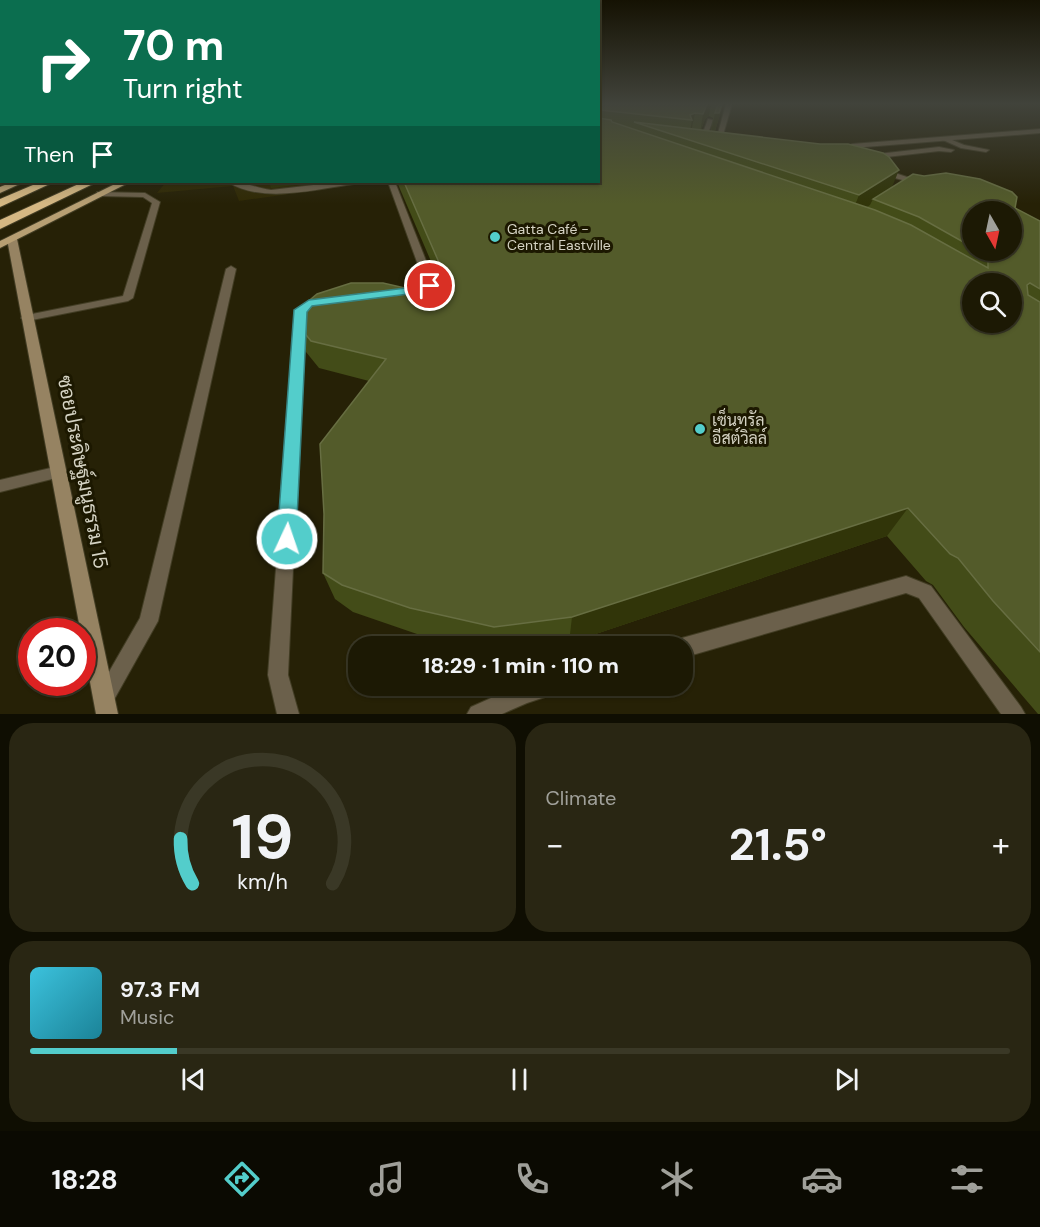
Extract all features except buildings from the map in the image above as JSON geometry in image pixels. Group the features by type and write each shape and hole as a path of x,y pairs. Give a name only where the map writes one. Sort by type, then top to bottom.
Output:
{"highway":[{"path":"0,203 46,183"},
{"path":"0,225 89,183"}],"main road":[{"path":"0,187 15,183"},
{"path":"6,242 122,183"}],"street":[{"path":"842,146 965,137"},
{"path":"945,139 963,147 986,150"},
{"path":"856,159 901,152 951,150"},
{"path":"875,170 929,186"},
{"path":"906,187 915,182"},
{"path":"235,183 259,191 271,192 346,183"},
{"path":"390,293 430,286 392,183"},
{"path":"27,318 128,298 156,202 145,195 100,194"},
{"name":"ซอยประดิษฐ์มนูธรรม 15","path":"6,242 27,318 105,706"},
{"path":"105,706 149,621 231,268"},
{"path":"288,714 278,675 301,310 309,303"},
{"path":"0,486 59,472"},
{"path":"693,645 906,584 925,592 1014,714"},
{"path":"478,714 518,696"}],"shaded area":[{"path":"165,183 367,183 239,201 233,186 157,193"}],"place":[{"name":"Gatta Café - Central Eastville","path":"495,237"},
{"name":"เซ็นทรัล อีสต์วิลล์","path":"700,429"}],"route":[{"path":"287,539 303,306 309,303 425,289 430,286"}]}
